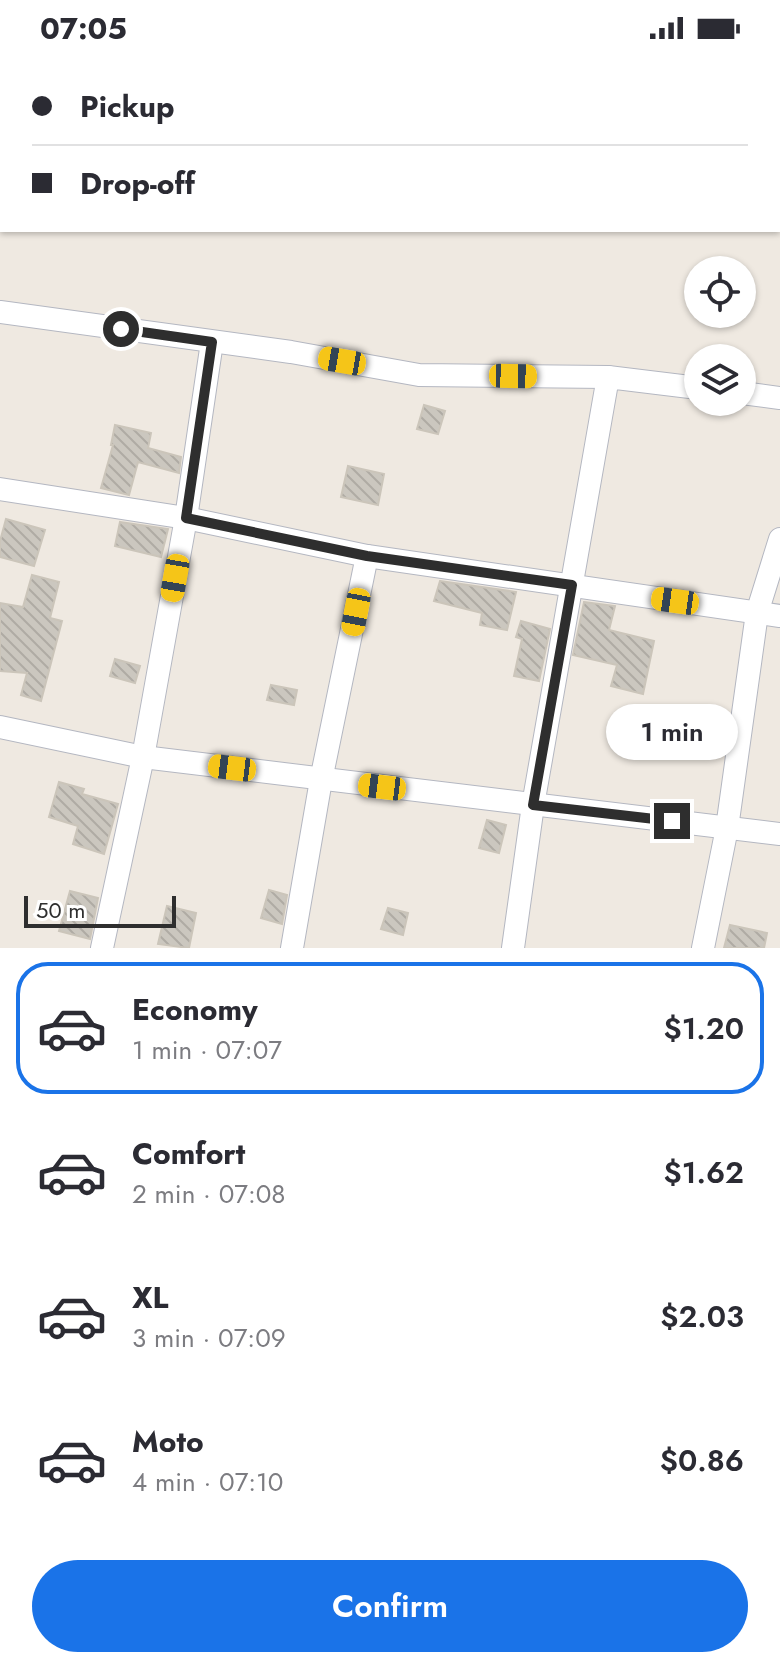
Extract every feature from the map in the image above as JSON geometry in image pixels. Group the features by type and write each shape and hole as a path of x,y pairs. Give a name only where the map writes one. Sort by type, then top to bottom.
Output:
{"street":[{"path":"0,312 291,352 419,375 608,377 684,386"},
{"path":"102,948 143,757 186,518 212,342"},
{"path":"513,948 533,805 608,377"},
{"path":"756,395 780,398"},
{"path":"0,489 186,518 367,556 780,616"},
{"path":"703,948 727,828 757,613 780,539"},
{"path":"292,948 321,780 367,556"},
{"path":"0,727 143,757 780,834"}],"building":[{"path":"424,405 445,411 438,434 417,429"},
{"path":"115,425 151,433 148,448 181,457 179,473 138,462 129,495 101,488"},
{"path":"348,466 384,474 378,505 341,497"},
{"path":"6,519 45,530 34,566 0,557 0,541"},
{"path":"120,522 168,529 161,557 115,546"},
{"path":"32,575 59,582 50,618 62,621 41,701 21,695 27,673 0,671 0,603 23,607"},
{"path":"440,581 516,592 507,630 480,625 482,613 434,601"},
{"path":"584,602 615,606 609,630 654,641 643,694 611,686 617,665 573,655"},
{"path":"521,621 550,629 539,681 514,676 522,639 516,637"},
{"path":"115,659 140,666 135,683 110,676"},
{"path":"271,685 297,690 294,705 267,700"},
{"path":"59,782 84,789 82,794 118,804 104,854 73,844 78,826 49,817"},
{"path":"487,820 506,825 499,853 479,848"},
{"path":"269,890 287,895 282,924 261,918"},
{"path":"70,891 98,898 90,939 59,931"},
{"path":"167,906 196,913 189,948 158,944"},
{"path":"388,908 408,913 403,935 381,929"},
{"path":"730,925 767,933 764,948 724,948"}],"route":[{"path":"121,329 212,342 186,518 367,556 572,585 533,805 672,821"}]}
